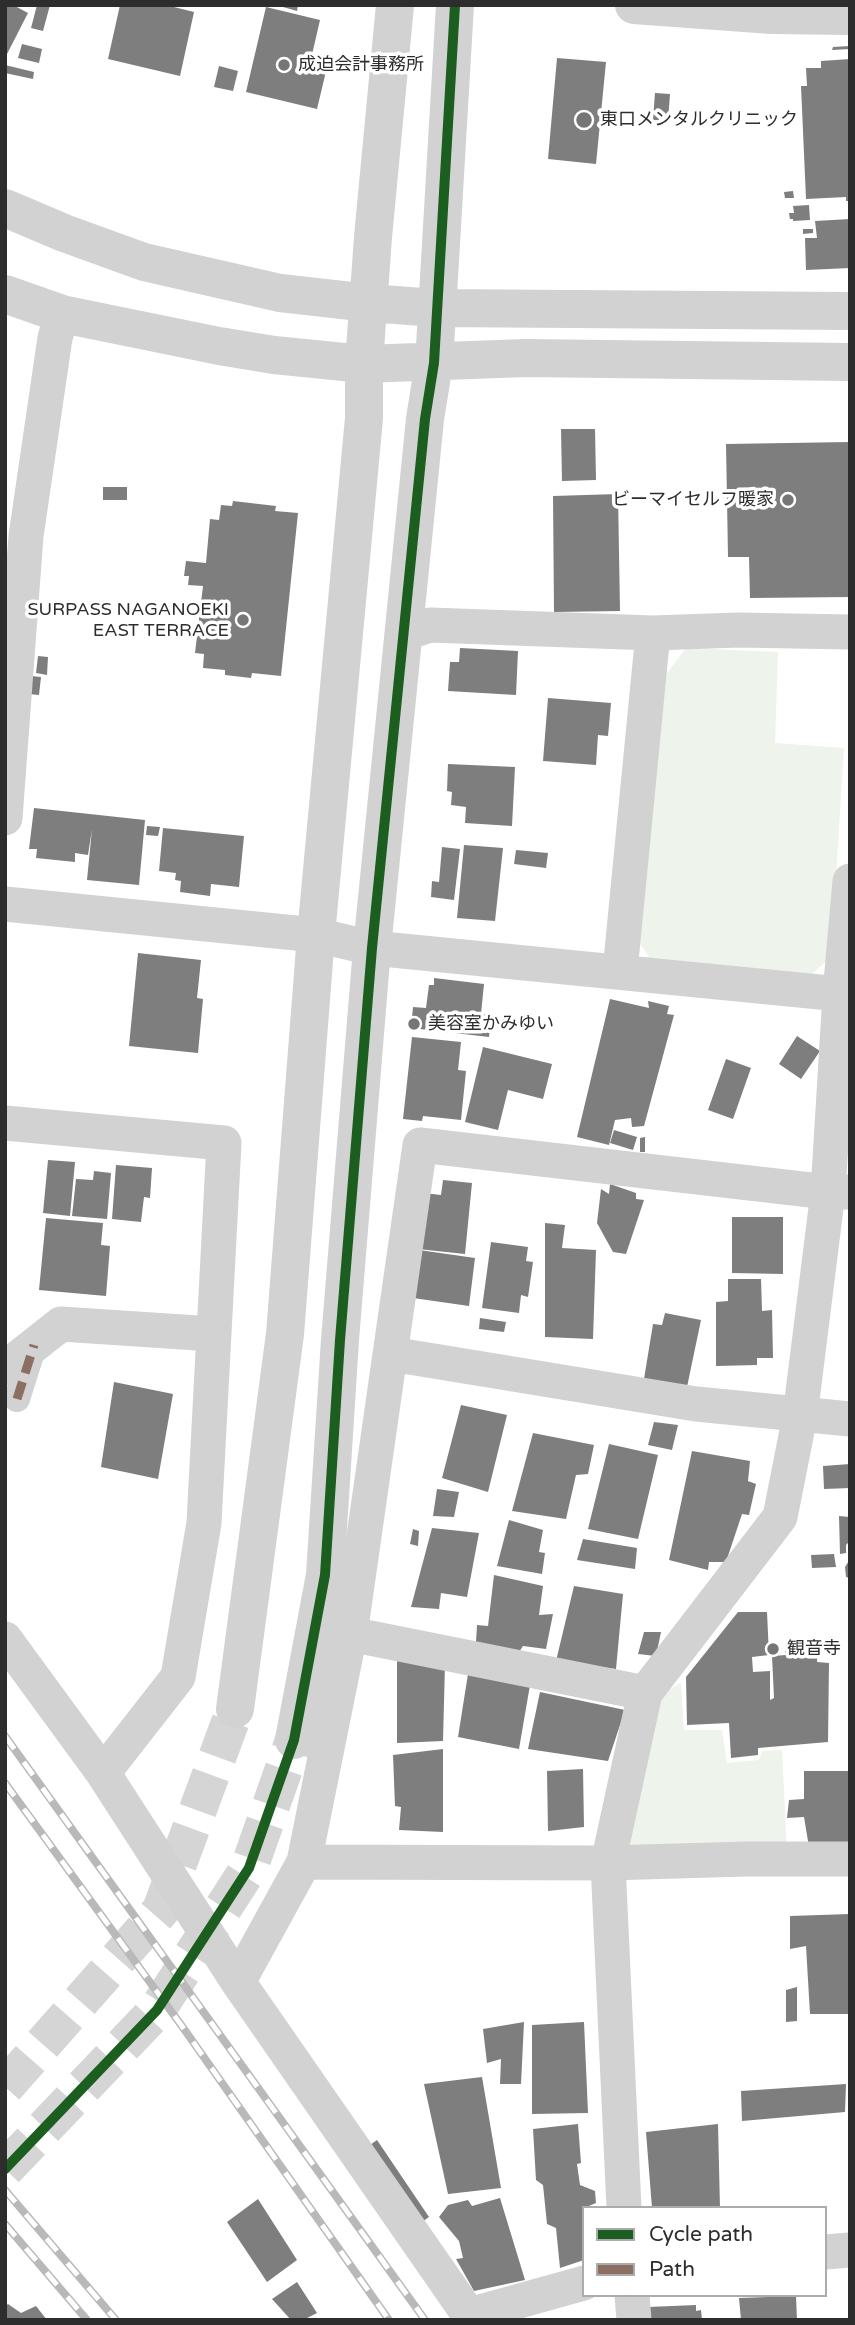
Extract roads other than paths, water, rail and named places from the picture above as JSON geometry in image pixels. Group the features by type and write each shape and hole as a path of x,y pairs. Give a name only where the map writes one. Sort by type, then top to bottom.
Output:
{"street":[{"path":"235,1709 285,1334 316,935 363,431 364,363 395,5"},
{"path":"294,1740 325,1575 340,1340 372,948 425,419 434,363 455,5"},
{"path":"634,5 850,16"},
{"path":"5,208 144,262 280,293 436,308 850,311"},
{"path":"5,294 62,314 219,346 275,355 364,363 434,363 525,358 850,362"},
{"path":"5,818 15,532 62,314"},
{"path":"405,633 430,625 653,633 739,630 850,632"},
{"path":"620,971 653,633"},
{"path":"624,2206 608,1863 645,1693 780,1517 839,1192 840,994 850,881"},
{"path":"5,904 316,935 372,948 840,994"},
{"path":"5,1123 223,1143 204,1523 178,1677 103,1773"},
{"path":"238,1982 304,1862 350,1634 420,1145 839,1192"},
{"path":"11,1383 34,1345 61,1324 213,1334"},
{"path":"391,1354 696,1404 850,1419"},
{"path":"350,1634 645,1693"},
{"path":"5,1639 103,1773 238,1982 468,2315 582,2284"},
{"path":"304,1862 608,1863 746,1858 850,1859"},
{"path":"827,2252 850,2250"},
{"path":"632,2297 634,2320"}],"tunnel":[{"path":"5,2087 161,1910 235,1709"},
{"path":"5,2169 157,2010 249,1868 294,1740"}],"railway":[{"path":"5,1736 425,2320"},
{"path":"5,1783 184,2029 389,2320"},
{"path":"5,2190 116,2320"},
{"path":"5,2224 87,2320"}],"place":[{"name":"成迫会計事務所","path":"284,65"},
{"name":"東口メンタルクリニック","path":"584,120"},
{"name":"ビーマイセルフ暖家","path":"788,500"},
{"name":"SURPASS NAGANOEKI EAST TERRACE","path":"243,620"},
{"name":"美容室かみゆい","path":"414,1024"},
{"name":"観音寺","path":"773,1649"}]}
